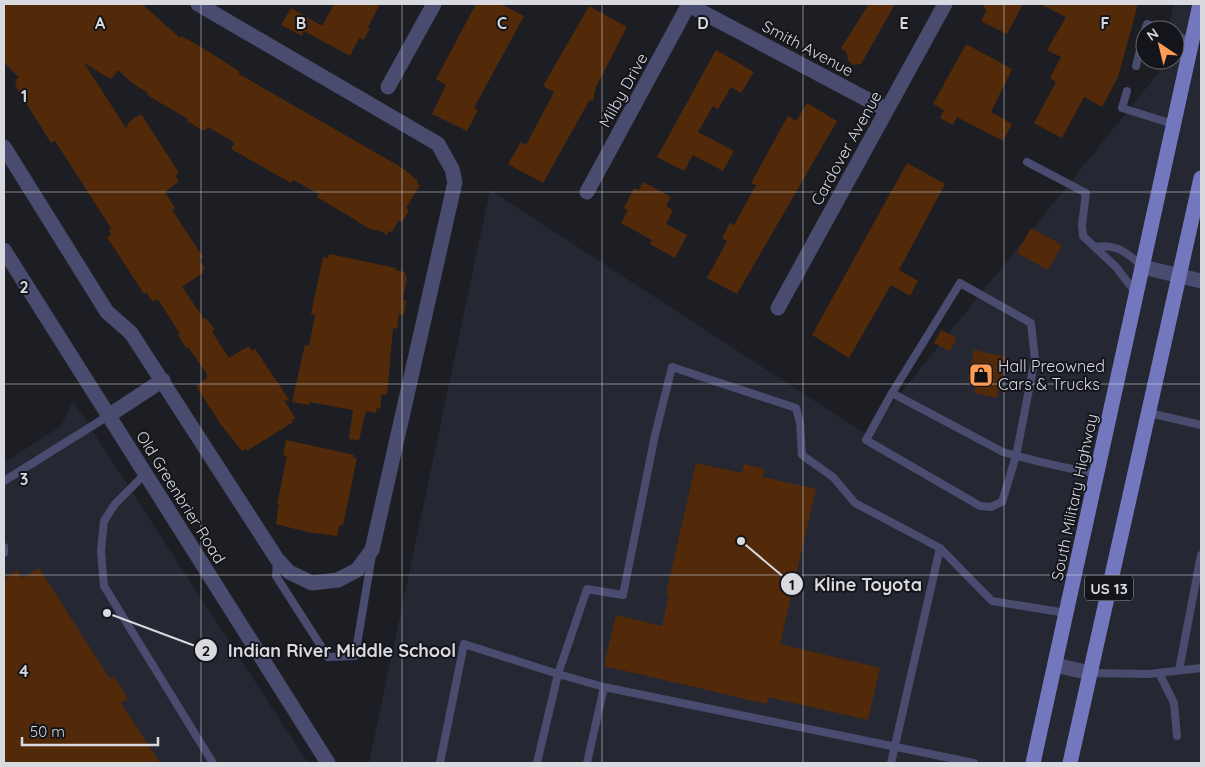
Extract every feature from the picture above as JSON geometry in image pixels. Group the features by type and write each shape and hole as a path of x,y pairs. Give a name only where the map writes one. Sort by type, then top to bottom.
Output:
{"main road":[{"name":"South Military Highway","path":"1033,763 1200,4"},
{"name":"US 13","path":"1070,763 1201,178"}],"street":[{"path":"4,147 107,312 131,333 277,559 289,572 312,583 338,580 357,570 372,550 455,182 452,169 438,144 198,4"},
{"path":"388,87 434,4"},
{"name":"Smith Avenue","path":"688,4 886,110"},
{"name":"Milby Drive","path":"587,192 688,4"},
{"name":"Cardover Avenue","path":"778,308 944,4"},
{"name":"Old Greenbrier Road","path":"4,250 328,763"},
{"path":"1143,266 1201,281"},
{"path":"108,416 163,380"},
{"path":"1055,665 1090,673"}],"lane":[{"path":"1185,39 1191,42"},
{"path":"1127,91 1122,108 1174,124"},
{"path":"1027,162 1086,193 1082,225 1083,236 1116,267 1137,295"},
{"path":"1096,247 1107,245 1120,248 1143,266"},
{"path":"960,283 1031,323 1036,358 1016,456 1002,502 991,507 980,506 866,440 892,392 960,283"},
{"path":"537,763 558,674 587,589 623,595 655,435 672,367 796,408 800,422 802,455 833,477 855,503 940,548 992,601 1066,613"},
{"path":"892,392 1003,452 1097,474"},
{"path":"1149,413 1201,425"},
{"path":"4,482 108,416"},
{"path":"145,474 114,504 104,521 101,551 104,586 213,763"},
{"path":"4,547 4,553"},
{"path":"891,763 940,548"},
{"path":"277,559 276,576 328,657 355,656 372,550"},
{"path":"1179,670 1201,555"},
{"path":"440,763 464,644 604,687 974,763"},
{"path":"1090,673 1159,673 1201,668"},
{"path":"1159,673 1174,703 1177,736"},
{"path":"587,763 604,687"}],"shaded area":[{"path":"1174,4 1201,4 1201,763 369,763 490,190 867,435 1160,70 1185,70 1185,20 1170,20"},
{"path":"73,401 308,763 4,763 4,463 61,426"}],"building":[{"path":"4,4 142,4 180,38 181,36 201,47 239,71 239,74 404,169 418,181 417,184 420,185 406,208 409,210 402,222 399,220 392,232 389,231 387,235 377,229 377,231 370,229 317,197 319,194 293,180 291,183 231,149 234,144 232,141 208,127 204,131 187,121 188,119 147,95 148,93 132,83 118,70 111,79 84,63 126,128 130,121 141,114 179,173 175,176 179,181 165,192 175,208 172,210 203,257 199,260 205,269 202,270 204,272 182,287 204,319 206,318 215,330 212,332 229,358 247,347 252,351 255,349 290,401 284,400 295,418 292,420 293,422 247,451 246,449 242,451 222,426 196,386 207,378 207,374 188,347 186,348 178,335 180,334 159,301 157,299 153,302 147,293 144,294 107,237 111,235 109,231 111,228 55,141 51,143 15,85 17,84 15,80 19,78 4,62"},
{"path":"334,4 380,4 368,27 370,28 364,40 359,38 350,56 304,31 302,36 281,25 291,8 322,26"},
{"path":"476,4 501,4 524,16 474,108 478,110 467,131 432,114 446,85 436,79"},
{"path":"869,4 895,4 861,64 854,65 849,62 846,52 841,48"},
{"path":"983,4 1023,4 1007,34 981,21 986,11"},
{"path":"1040,4 1138,4 1118,77 1102,107 1084,97 1062,138 1034,123 1056,82 1050,78 1061,57 1047,50 1066,17"},
{"path":"589,6 627,27 596,87 593,100 589,101 543,183 508,164 521,142 526,145 554,92 543,86"},
{"path":"966,44 1012,69 991,112 1012,124 1003,141 957,117 953,125 940,118 944,110 933,104"},
{"path":"716,50 754,72 741,93 731,87 718,109 713,106 698,132 734,151 723,171 693,155 684,171 657,157"},
{"path":"807,103 837,121 737,294 707,278 727,241 722,238 730,223 734,225 756,185 751,183 788,116 796,121"},
{"path":"907,163 945,184 899,270 918,281 910,296 891,285 849,358 812,335"},
{"path":"643,182 671,197 666,206 673,210 666,224 687,235 675,258 650,244 652,240 621,223 628,210 624,208 634,188 639,190"},
{"path":"1031,228 1062,245 1048,270 1017,253"},
{"path":"329,254 396,268 395,270 405,272 405,276 407,276 403,300 406,301 404,315 399,314 397,329 393,328 387,395 382,394 380,409 377,408 376,413 366,411 359,440 349,439 353,410 310,402 309,405 292,402 305,345 309,346 315,315 311,314 323,257 328,258"},
{"path":"941,330 957,338 950,351 934,343"},
{"name":"Hall Preowned Cars & Trucks","path":"974,350 1006,357 997,398 974,393 976,383 967,381"},
{"path":"286,440 354,455 353,458 357,458 343,525 339,526 337,536 307,532 276,524 279,504 277,504 287,456 283,455"},
{"path":"696,463 742,473 744,464 764,469 763,477 816,489 780,644 880,668 868,720 768,697 767,704 604,666 616,615 662,626 669,595 666,594"},
{"path":"39,568 110,679 114,676 128,699 121,703 160,763 4,763 4,579 17,570 22,578"}],"place":[{"name":"Hall Preowned Cars & Trucks","path":"981,375"},
{"name":"Kline Toyota","path":"741,541"},
{"name":"Indian River Middle School","path":"107,613"}]}
